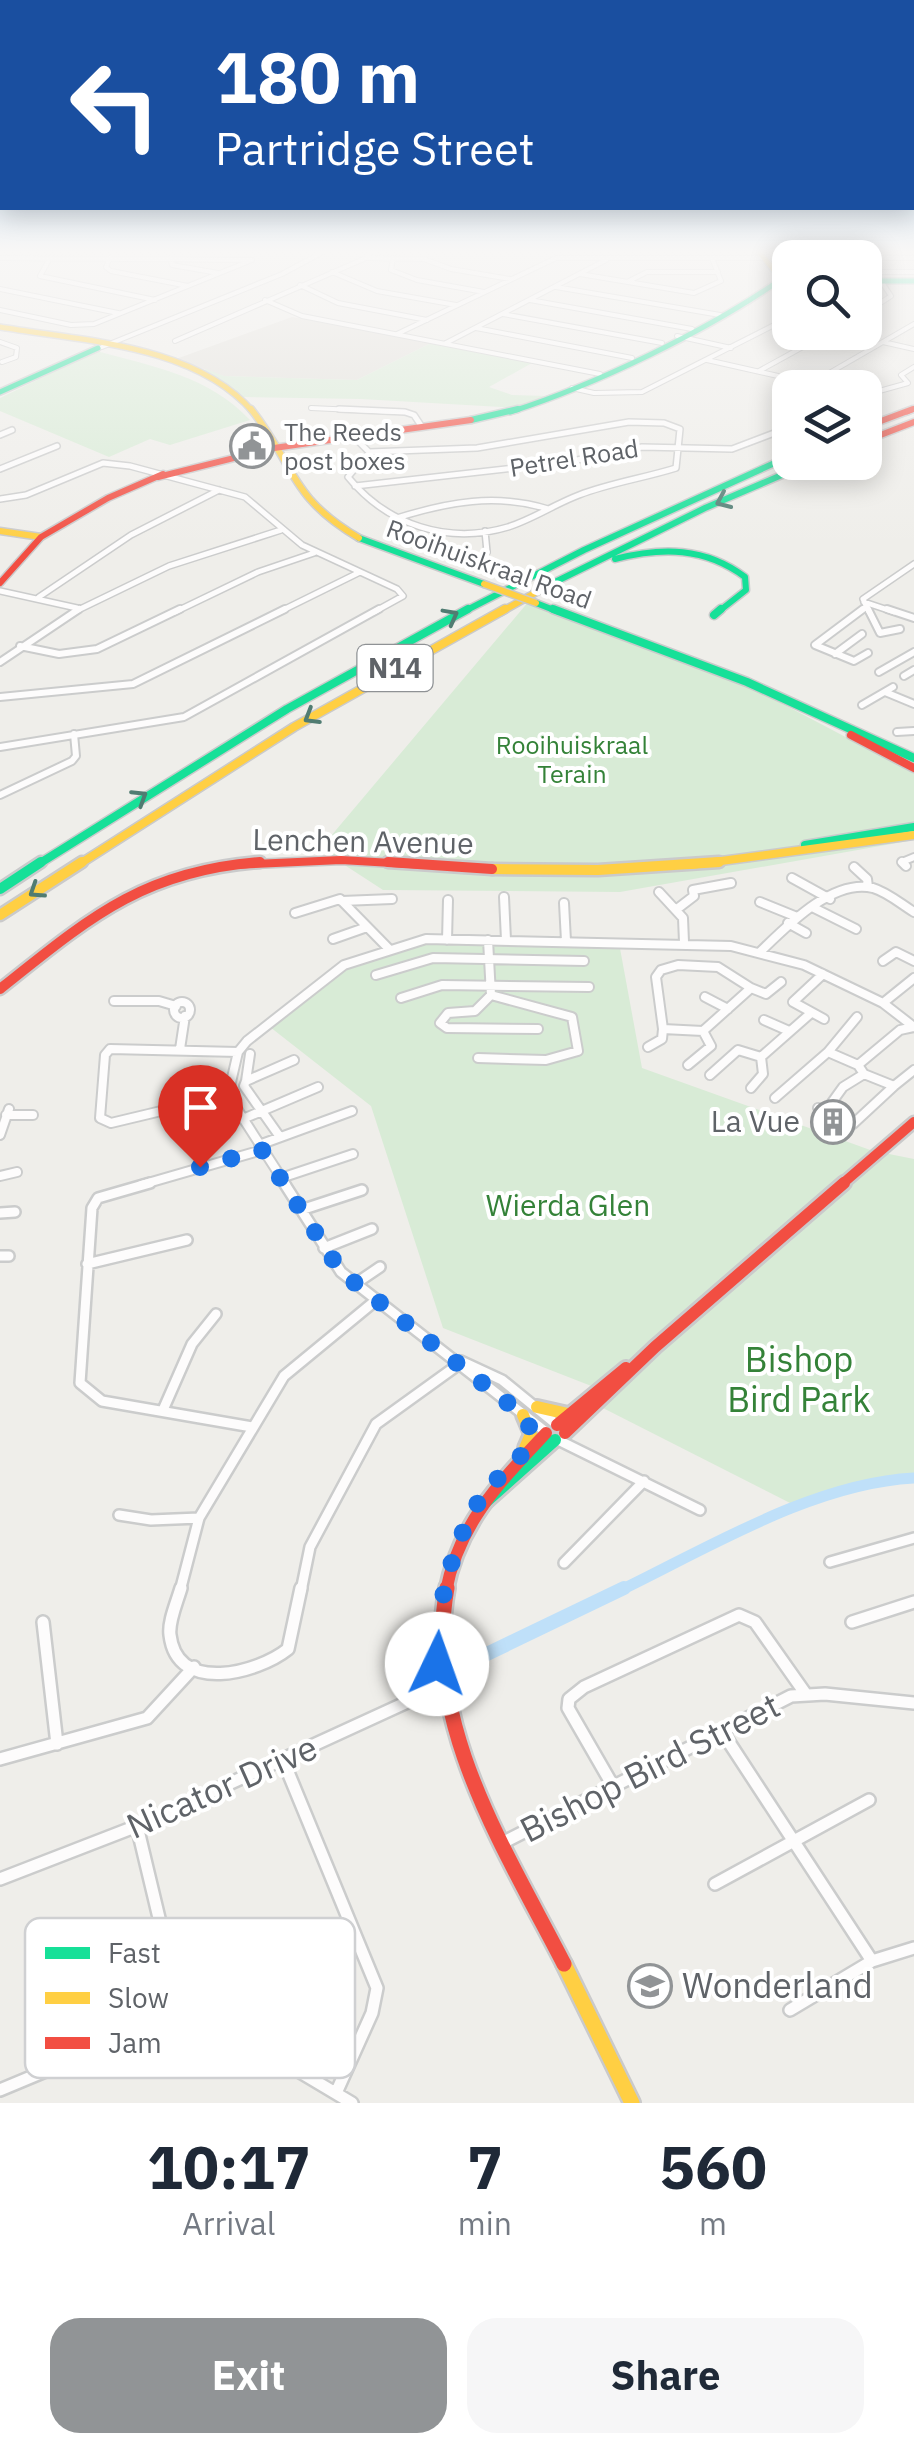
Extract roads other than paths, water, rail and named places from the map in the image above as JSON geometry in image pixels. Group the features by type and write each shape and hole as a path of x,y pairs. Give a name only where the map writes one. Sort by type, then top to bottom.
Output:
{"main road":[{"path":"0,392 95,350"},
{"name":"Rooihuiskraal Road","path":"103,350 178,366 216,382 255,413 298,491 329,520 372,542 785,697 914,758"},
{"path":"0,582 42,536 108,498 196,463 242,454 278,453 307,442 352,435 497,418 555,397 648,350"},
{"path":"882,421 914,409"},
{"path":"882,434 914,422"},
{"name":"N14","path":"0,889 232,740 440,621 632,525 772,464"},
{"name":"N14","path":"0,915 232,764 427,650 624,548 773,480"},
{"path":"0,531 42,536"},
{"path":"427,650 593,568 647,551 702,554 741,572 746,590 714,615"},
{"name":"Rooihuiskraal Road","path":"711,668 914,768"},
{"name":"Lenchen Avenue","path":"760,854 914,827"},
{"name":"Lenchen Avenue","path":"0,989 98,912 159,884 229,866 281,859 579,873 838,848 914,835"},
{"path":"477,1510 556,1433 914,1122"},
{"path":"632,2103 458,1748 440,1686 436,1640 440,1604 454,1559 490,1486 523,1454 556,1433 568,1414 655,1347"},
{"path":"533,1404 568,1414"},
{"path":"520,1413 531,1434 523,1454"}],"street":[{"path":"477,350 600,374"},
{"path":"591,350 632,358"},
{"path":"572,388 640,393 727,350"},
{"path":"759,372 798,350"},
{"path":"835,370 869,350"},
{"path":"706,360 772,375"},
{"path":"882,390 907,383 901,376 914,367"},
{"path":"311,408 404,412 414,415 422,426"},
{"path":"352,435 370,452 422,453 524,442 614,424 678,428 680,448 676,468 592,490 512,526 485,531 438,531 376,508 348,475 370,452"},
{"path":"0,435 12,430"},
{"name":"Petrel Road","path":"355,486 566,462 642,447 731,450 772,434"},
{"path":"0,469 57,446"},
{"path":"0,498 26,495 98,464 113,462 248,498 281,530 315,553 397,589 403,596 184,717 0,747"},
{"path":"39,597 131,535 219,490"},
{"path":"396,518 442,505 506,497 548,509"},
{"path":"0,662 78,608 230,543 281,530"},
{"path":"485,531 487,552"},
{"path":"20,646 59,654 97,649 258,572 315,553"},
{"path":"868,654 854,662 814,645 914,564"},
{"path":"0,697 133,684 358,573"},
{"path":"0,591 78,608"},
{"path":"865,602 914,618"},
{"path":"865,602 881,634 900,629"},
{"path":"835,654 862,634"},
{"path":"880,672 914,652"},
{"path":"904,676 914,670"},
{"path":"862,705 894,687"},
{"path":"885,692 913,703"},
{"path":"897,732 914,731"},
{"path":"0,796 74,759 74,734"},
{"path":"906,866 902,862 914,857"},
{"path":"854,866 867,879 868,887"},
{"path":"792,878 830,899"},
{"path":"677,909 694,896 694,890 731,884"},
{"path":"759,953 798,917 854,887 868,887 914,912"},
{"path":"659,892 683,920 684,942"},
{"path":"504,897 506,940"},
{"path":"295,913 334,899 392,899"},
{"path":"447,940 448,900"},
{"path":"342,901 389,949"},
{"path":"564,903 566,941"},
{"path":"756,914 762,903 798,917"},
{"path":"814,908 856,929"},
{"path":"788,924 806,933"},
{"path":"838,934 846,925"},
{"path":"333,939 367,926"},
{"path":"700,1510 581,1450 520,1413 355,1284 324,1248 228,1095 238,1052 337,969 420,940 684,942 731,946 823,974 884,1003 911,1023 861,1069 825,1112 818,1108"},
{"path":"488,940 491,995"},
{"path":"718,967 731,946"},
{"path":"883,961 896,952 914,961"},
{"path":"376,975 430,959 584,961"},
{"path":"648,1047 662,1039 658,972 678,965 718,967 766,994 781,982"},
{"path":"732,977 742,969"},
{"path":"823,974 794,998 794,1004 824,1019"},
{"path":"884,1003 914,978"},
{"path":"402,998 438,986 589,987"},
{"path":"663,1029 703,1031 751,988"},
{"path":"491,995 475,1011 448,1013 440,1024 447,1028 538,1029"},
{"path":"478,1058 543,1060 578,1051 572,1018 491,995"},
{"path":"705,997 728,1008"},
{"path":"114,1000 159,1001 176,1006 174,1014 185,1016 180,1048"},
{"path":"761,1057 811,1013"},
{"path":"775,1098 828,1052 857,1016"},
{"path":"764,1020 789,1032"},
{"path":"688,1065 711,1045 703,1031"},
{"path":"228,1095 111,1123 102,1121 107,1051 180,1048 238,1052"},
{"path":"710,1075 738,1050 761,1057"},
{"path":"828,1052 894,1086"},
{"path":"250,1054 244,1086 280,1137"},
{"path":"751,1088 763,1074 761,1057"},
{"path":"246,1081 294,1060"},
{"path":"853,1124 914,1070"},
{"path":"243,1119 318,1088"},
{"path":"252,1427 102,1401 78,1384 92,1208 105,1193 261,1147 352,1111"},
{"path":"0,1135 8,1112 33,1115"},
{"path":"281,1178 353,1154"},
{"path":"0,1176 18,1172"},
{"path":"301,1210 362,1190"},
{"path":"0,1212 15,1212"},
{"path":"324,1248 372,1229"},
{"path":"87,1264 187,1240"},
{"path":"355,1284 380,1267"},
{"path":"375,1301 294,1364 199,1518 169,1633 176,1649 194,1667 216,1676 238,1675 280,1657 288,1649 310,1546 369,1436 386,1415 457,1362"},
{"path":"163,1410 192,1344 216,1314"},
{"path":"457,1362 502,1380 533,1404 556,1433"},
{"path":"520,1413 533,1404"},
{"path":"564,1563 644,1481"},
{"path":"120,1515 151,1520 199,1518"},
{"path":"830,1562 914,1538"},
{"path":"852,1622 914,1602"},
{"path":"613,1786 568,1708 569,1699 576,1692 601,1679 739,1615 755,1622 805,1693"},
{"path":"43,1622 58,1744"},
{"path":"0,1759 147,1718 194,1667"},
{"name":"Nicator Drive","path":"0,1879 137,1826 440,1686"},
{"name":"Bishop Bird Street","path":"506,1841 721,1730 805,1693 914,1703"},
{"path":"721,1730 872,1962"},
{"path":"284,1760 348,1918"},
{"path":"715,1884 869,1800"},
{"path":"137,1826 159,1918"},
{"path":"355,1934 377,1988 372,2013 355,2051"},
{"path":"790,2010 872,1962 914,1948"},
{"path":"0,2090 29,2078"},
{"path":"311,2078 352,2103"},
{"path":"336,2093 343,2078"}],"waterway":[{"path":"619,1591 800,1505 838,1492 914,1478"},
{"path":"464,1665 624,1588"}],"place":[{"name":"The Reeds post boxes","path":"252,446"},
{"name":"La Vue","path":"833,1122"},
{"name":"Wonderland","path":"650,1986"}],"park label":[{"name":"Rooihuiskraal Terain","path":"572,760"},
{"name":"Wierda Glen","path":"568,1206"},
{"name":"Bishop Bird Park","path":"799,1380"}]}
